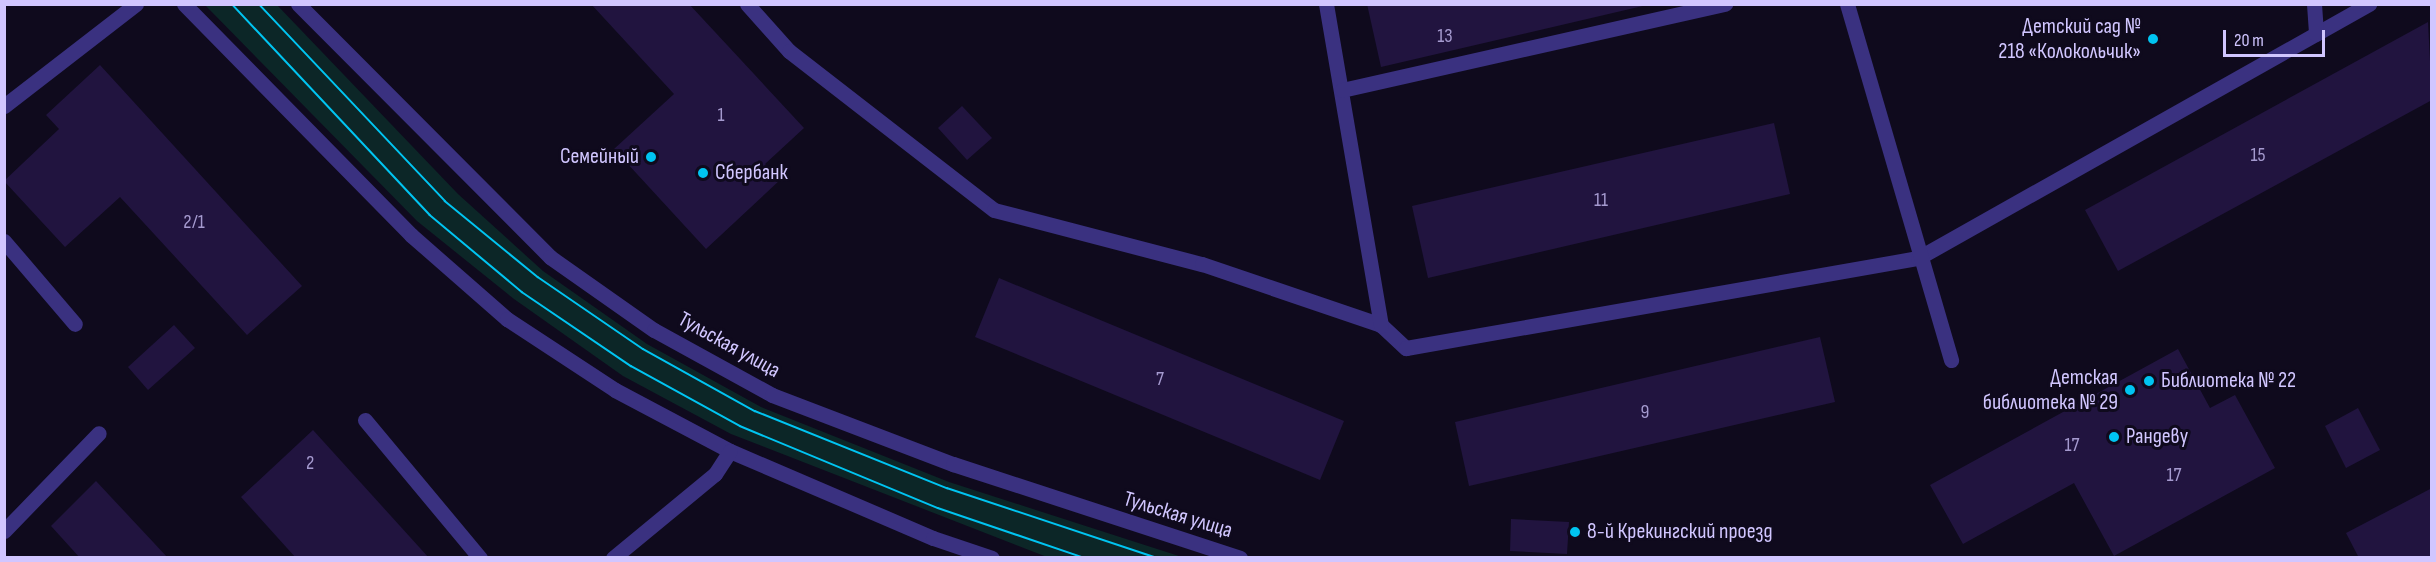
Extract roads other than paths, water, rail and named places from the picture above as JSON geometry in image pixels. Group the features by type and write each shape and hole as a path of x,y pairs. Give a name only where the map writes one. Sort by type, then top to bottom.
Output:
{"street":[{"path":"4,106 136,4"},
{"path":"184,4 411,235 507,319 615,390 730,451 933,538 992,558"},
{"name":"Тульская улица","path":"298,4 550,257 654,330 772,395 953,464 1240,558"},
{"path":"747,4 789,51 994,210 1202,264 1381,325 1406,348 1918,258 2369,4"},
{"path":"1326,4 1381,325"},
{"path":"1342,90 1725,4"},
{"path":"1847,4 1918,258 1951,360"},
{"path":"2314,4 2316,34"},
{"path":"4,241 75,324"},
{"path":"365,420 480,558"},
{"path":"4,531 99,433"},
{"path":"613,558 715,474 730,451"}],"tram line":[{"path":"232,4 430,215 522,292 631,366 740,426 938,508 1085,558"},
{"path":"259,4 445,201 538,277 643,349 755,411 947,488 1158,558"}],"place":[{"name":"Детский сад № 218 «Колокольчик»","path":"2153,39"},
{"name":"Семейный","path":"651,157"},
{"name":"Сбербанк","path":"703,173"},
{"name":"Библиотека № 22","path":"2149,381"},
{"name":"Детская библиотека № 29","path":"2130,390"},
{"name":"Рандеву","path":"2114,437"},
{"name":"8-й Крекингский проезд","path":"1575,532"}]}
